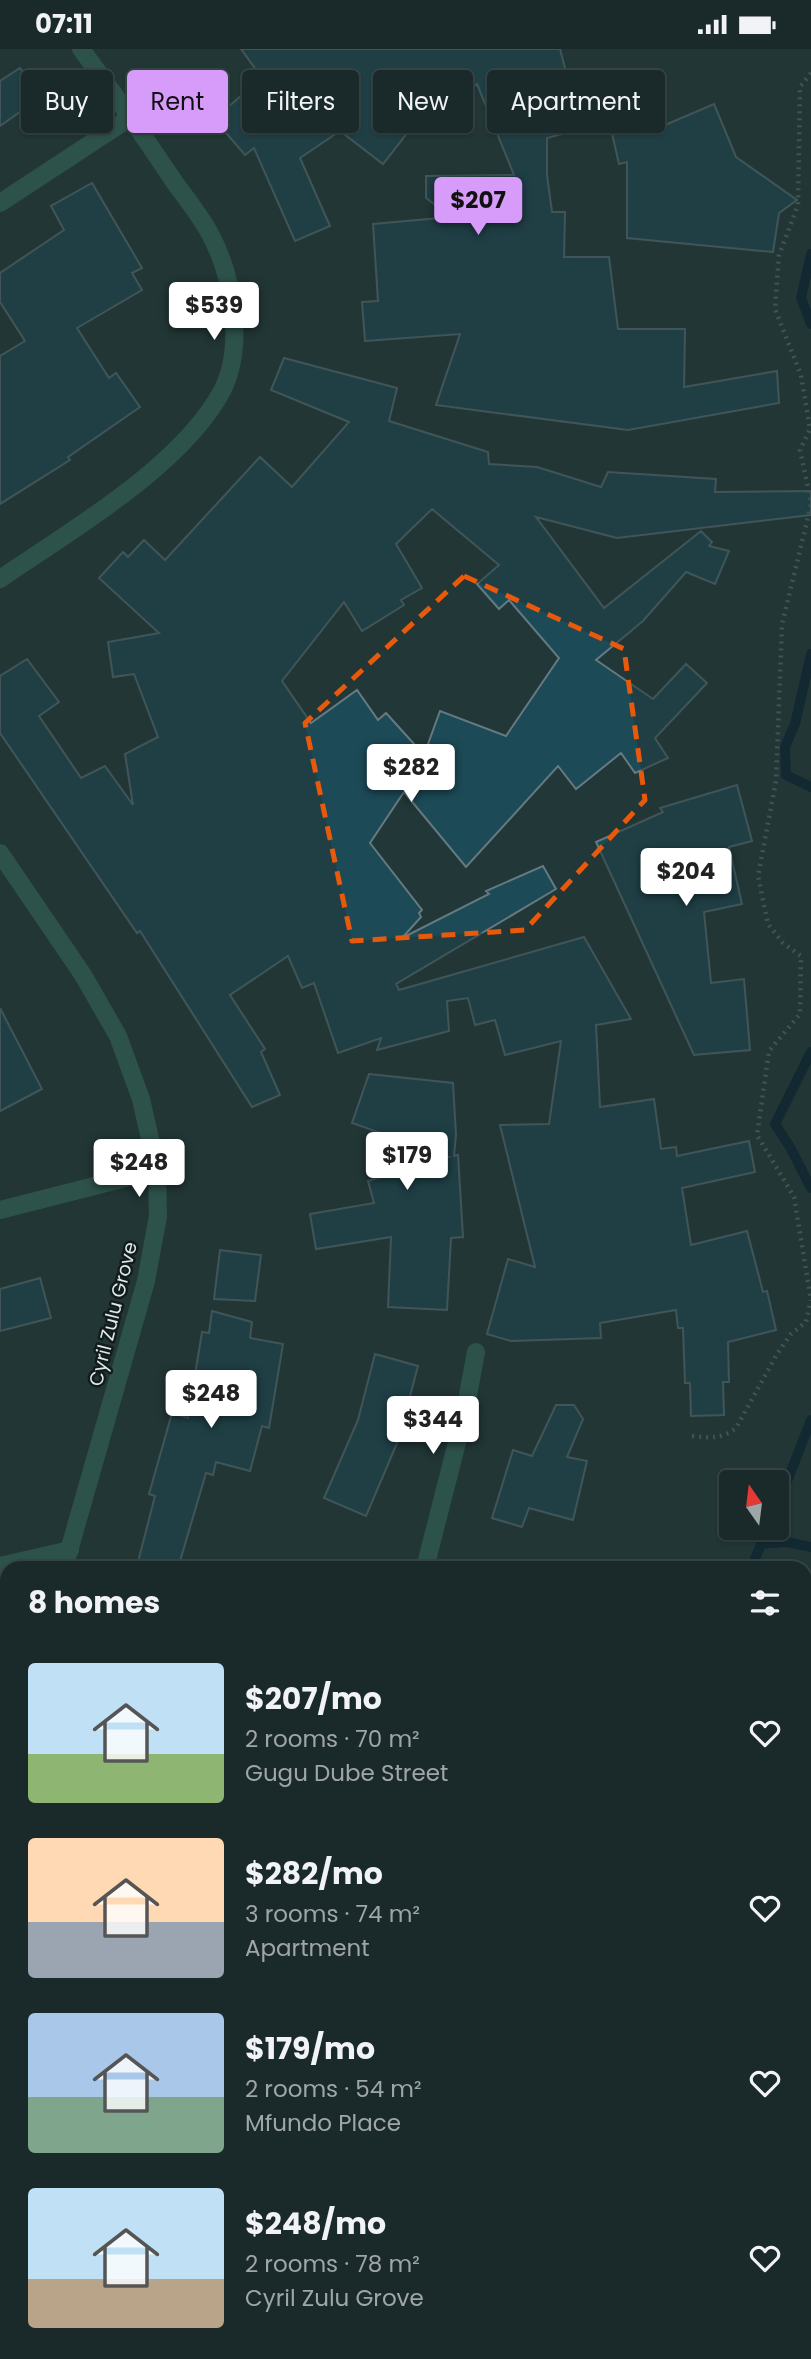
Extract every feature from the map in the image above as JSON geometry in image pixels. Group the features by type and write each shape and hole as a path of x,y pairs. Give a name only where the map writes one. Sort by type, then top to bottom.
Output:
{"street":[{"path":"82,49 127,111"},
{"path":"0,203 127,120"},
{"path":"0,579 124,494 181,445 223,390 233,352 234,313 227,276 210,233 142,133"},
{"name":"Cyril Zulu Grove","path":"0,853 82,975 118,1036 141,1099 157,1170 158,1216 146,1281 66,1561"},
{"path":"0,1210 157,1170"},
{"path":"427,1561 476,1352"},
{"path":"22,1561 70,1550"}],"path":[{"path":"692,1436 712,1438 727,1435 736,1428 777,1354 791,1334 808,1324 811,1300 794,1197 757,1135 769,1051 800,1014 801,956 783,943 768,924 758,876 776,782 782,624 811,503 800,450 810,429 809,409 801,375 775,309 779,255 798,205 800,87 811,73"}],"highlighted area":[{"path":"464,576 624,649 645,800 525,930 352,941 305,723"}],"building":[{"path":"241,49 560,49 566,70 487,70 487,109 477,84 473,87 473,70 373,70 373,133 407,133 383,164 343,133 359,133 359,70 256,70"},
{"path":"20,68 21,70 21,111 0,126 0,81"},
{"path":"242,95 242,133 337,133 300,158 330,226 295,241 254,148 245,155 226,133 228,107"},
{"path":"714,104 736,157 797,200 779,213 773,252 627,238 627,162 619,164 612,133 665,133 665,125"},
{"path":"497,133 566,133 547,138 547,175 552,212 565,212 564,257 609,257 618,329 685,329 684,387 777,371 779,403 628,430 436,405 460,334 365,341 362,302 378,301 373,224 451,217 426,198 426,176 514,175"},
{"path":"92,183 142,268 132,273 142,290 77,328 109,378 116,373 140,407 68,457 70,460 0,504 0,356 25,341 0,302 0,273 64,230 51,206"},
{"path":"284,358 397,388 389,421 488,452 489,464 537,467 601,487 608,472 716,479 715,492 811,491 811,515 617,538 536,517 604,608 701,531 712,542 709,546 729,551 715,584 686,572 643,621 596,660 653,699 686,664 707,683 655,738 668,758 635,773 621,753 576,789 558,766 466,867 404,792 370,843 422,910 419,913 421,917 402,938 489,894 486,891 543,866 556,889 396,984 399,990 584,937 631,1019 596,1025 600,1107 654,1099 661,1149 676,1147 677,1156 749,1141 755,1172 682,1188 691,1245 747,1231 763,1292 767,1291 776,1330 728,1342 729,1382 723,1382 724,1415 691,1416 690,1383 685,1383 683,1328 678,1328 676,1310 600,1323 601,1338 511,1341 487,1334 508,1259 535,1267 500,1125 549,1124 561,1041 505,1055 495,1020 475,1025 468,998 447,1001 449,1031 377,1050 381,1038 338,1053 314,983 302,988 288,956 230,995 265,1049 261,1052 280,1095 252,1107 140,931 137,933 0,733 0,676 27,659 59,702 39,716 81,778 105,766 133,805 125,754 158,737 134,674 113,677 108,642 159,633 99,578 123,552 128,557 144,540 165,560 260,457 292,487 349,422 271,390","holes":["432,509 499,565 477,584 499,609 509,600 559,658 506,736 440,711 424,755 386,713 378,720 357,690 311,723 282,681 344,602 362,631 404,605 401,600 422,588 396,544"]},
{"path":"737,785 752,841 729,847 742,904 704,912 711,983 744,979 750,1050 694,1055 596,842 663,812 660,808"},
{"path":"0,1008 42,1089 0,1111"},
{"path":"369,1074 453,1083 456,1135 454,1156 458,1155 463,1237 451,1238 447,1310 388,1307 391,1237 316,1249 310,1214 374,1203 368,1181 449,1157 352,1123"},
{"path":"220,1250 261,1255 255,1301 214,1299"},
{"path":"40,1278 51,1318 0,1331 0,1289"},
{"path":"212,1311 252,1322 250,1338 283,1344 269,1428 262,1426 250,1471 216,1462 213,1475 206,1473 180,1561 138,1561 155,1496 149,1494 172,1413 188,1418 202,1332 209,1333"},
{"path":"375,1354 418,1366 398,1441 366,1516 324,1498 358,1420"},
{"path":"556,1405 574,1405 583,1419 567,1457 587,1461 573,1520 529,1508 522,1527 492,1518 513,1450 532,1456"}],"waterway":[{"path":"811,254 801,298 811,324"},
{"path":"811,654 795,724 785,747 786,775 811,787"},
{"path":"811,1052 775,1124 811,1188"},
{"path":"789,1476 811,1420"},
{"path":"754,1561 763,1540"},
{"path":"761,1544 787,1542 811,1547"}]}
